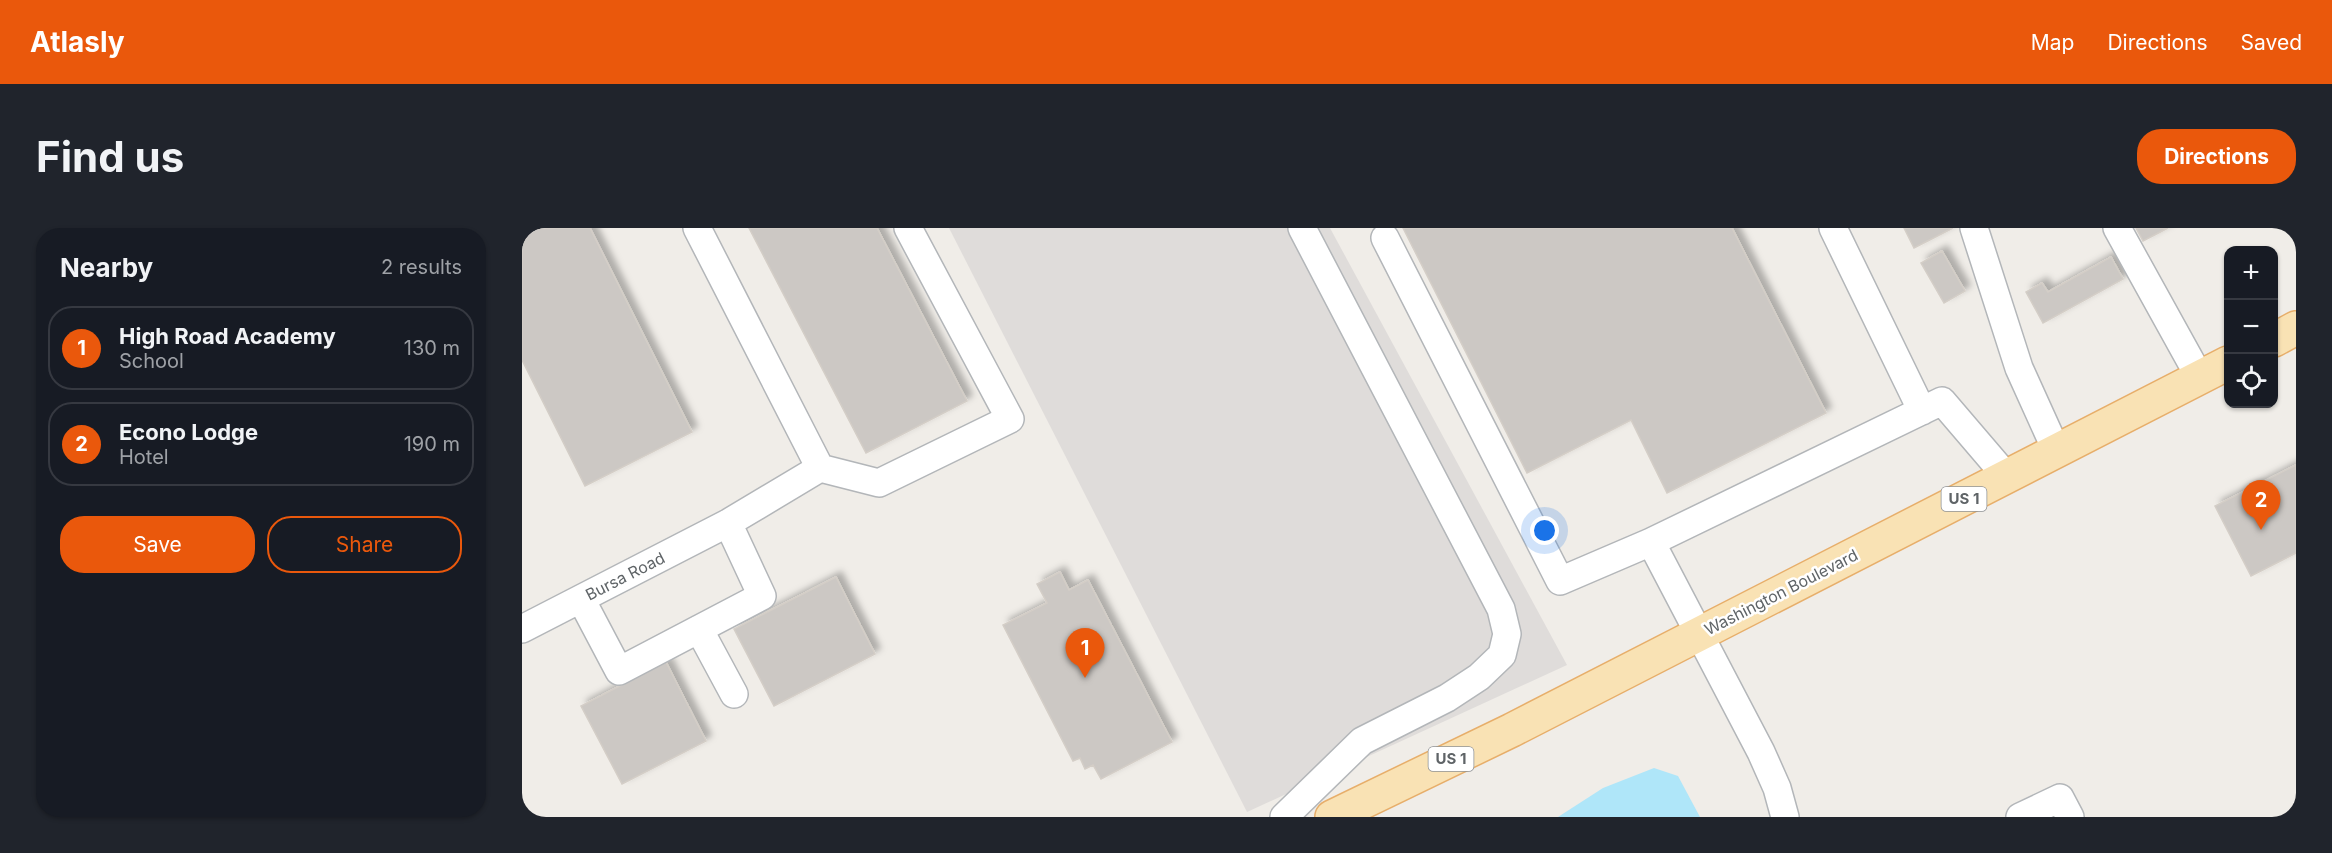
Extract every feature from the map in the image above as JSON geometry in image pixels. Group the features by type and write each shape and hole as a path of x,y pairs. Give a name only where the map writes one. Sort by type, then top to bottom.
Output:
{"main road":[{"path":"2278,338 2296,328"},
{"name":"Washington Boulevard","path":"1332,817 1512,730 2224,366"}],"street":[{"path":"697,228 820,468 879,483 1010,419 908,228"},
{"path":"1284,817 1362,741 1448,698 1479,677 1502,655 1508,634 1501,609 1302,228"},
{"path":"1833,228 1922,411"},
{"path":"1974,228 2019,368 2057,452"},
{"path":"2116,228 2200,378"},
{"path":"1385,238 1560,580 1651,542 1942,401 2007,477"},
{"name":"Bursa Road","path":"522,629 728,523 820,468"},
{"path":"580,599 619,670 699,629 762,596 728,523"},
{"path":"1651,542 1761,752 1778,788 1785,817"},
{"path":"699,629 734,694"},
{"path":"2020,817 2060,798 2070,817"}],"shaded area":[{"path":"949,228 1330,228 1567,665 1247,812"}],"water":[{"path":"1654,768 1678,776 1700,817 1558,817 1603,788"}],"building":[{"path":"522,228 590,228 692,432 585,486 522,360"},
{"path":"749,228 877,228 967,401 866,453"},
{"path":"1403,228 1732,228 1826,413 1667,493 1631,420 1527,473"},
{"path":"1904,228 1953,228 1914,248"},
{"path":"2136,228 2168,228 2143,241"},
{"path":"1942,251 1965,291 1944,303 1921,263"},
{"path":"2111,257 2123,279 2043,323 2026,292 2042,283 2048,292"},
{"path":"2296,465 2296,553 2251,576 2215,506"},
{"path":"1060,572 1069,590 1088,580 1172,742 1101,779 1093,765 1085,769 1080,758 1073,761 1003,625 1047,603 1037,584"},
{"path":"836,577 875,654 774,706 734,629"},
{"path":"666,662 706,741 622,784 581,706"}],"place":[{"name":"Econo Lodge","path":"2261,530"},
{"name":"High Road Academy","path":"1085,678"}]}
